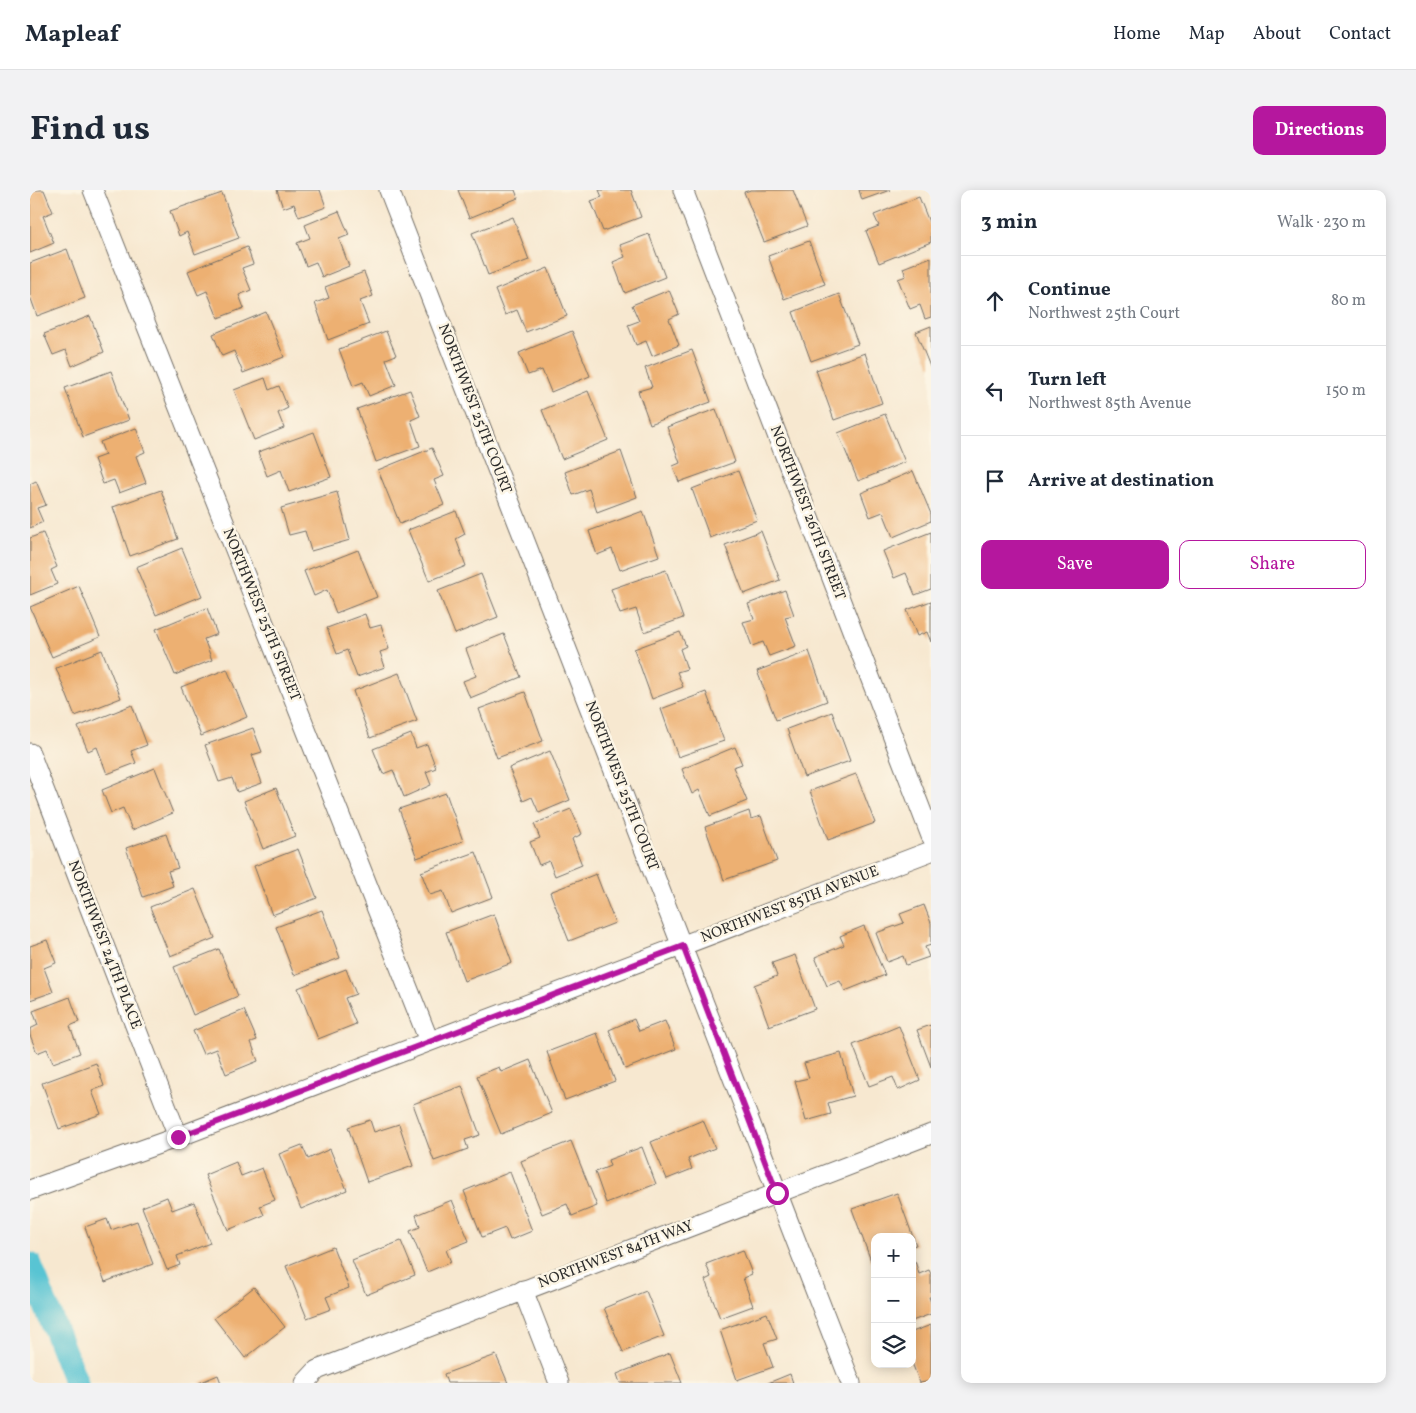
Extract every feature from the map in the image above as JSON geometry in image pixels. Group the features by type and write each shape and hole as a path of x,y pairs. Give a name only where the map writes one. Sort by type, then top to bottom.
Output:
{"street":[{"name":"NORTHWEST 25TH STREET","path":"93,190 429,1041"},
{"name":"NORTHWEST 25TH COURT","path":"389,190 851,1383"},
{"name":"NORTHWEST 26TH STREET","path":"683,190 931,836"},
{"name":"NORTHWEST 24TH PLACE","path":"30,753 178,1137"},
{"name":"NORTHWEST 85TH AVENUE","path":"30,1190 178,1137 931,851"},
{"name":"NORTHWEST 84TH WAY","path":"305,1383 317,1370 931,1134"},
{"path":"523,1290 559,1383"}],"building":[{"path":"44,190 53,212 43,216 54,243 30,253 30,193"},
{"path":"277,190 320,190 326,207 299,217 294,204 283,208"},
{"path":"458,190 515,190 518,198 469,218"},
{"path":"599,190 631,190 641,217 603,231 591,201 602,197"},
{"path":"751,190 793,190 807,226 764,242 744,192"},
{"path":"859,190 890,190 862,200"},
{"path":"222,193 239,238 195,254 187,232 179,236 170,211"},
{"path":"919,197 931,227 931,242 879,263 866,231 879,226 874,215"},
{"path":"339,211 349,235 339,239 349,266 322,277 316,262 306,266 297,243 310,238 305,225"},
{"path":"513,217 529,260 488,275 472,233"},
{"path":"649,234 665,277 625,293 613,262 625,257 620,245"},
{"path":"809,241 825,284 784,299 768,256"},
{"path":"247,247 253,264 242,268 251,290 239,295 244,308 218,318 207,291 198,295 188,271"},
{"path":"67,249 85,298 37,316 30,296 30,263"},
{"path":"931,257 931,317 925,319 920,305 910,309 898,279 906,276 903,268"},
{"path":"548,268 567,316 526,332 517,310 505,315 495,290"},
{"path":"364,272 373,296 360,301 369,324 328,340 315,303 329,298 325,287"},
{"path":"669,290 679,314 669,319 679,345 652,356 646,341 636,345 628,325 639,321 632,305"},
{"path":"839,294 858,344 811,361 793,312"},
{"path":"266,312 284,357 243,373 234,351 222,356 213,334"},
{"path":"90,316 104,352 72,366 66,350 53,355 44,334"},
{"path":"931,326 931,369 916,332"},
{"path":"386,331 396,355 386,359 396,385 369,396 363,382 353,386 339,349"},
{"path":"572,331 590,376 551,392 542,370 528,375 519,353"},
{"path":"692,350 711,402 650,424 638,391 652,387 645,368"},
{"path":"865,353 882,403 834,420 816,370"},
{"path":"111,371 129,420 83,437 65,388"},
{"path":"265,378 269,390 279,386 288,408 278,413 284,428 254,440 234,390"},
{"path":"410,390 420,416 411,420 420,446 376,462 357,409"},
{"path":"588,391 608,440 562,459 542,410"},
{"path":"716,409 735,462 679,482 673,466 680,463 667,427"},
{"path":"885,414 905,462 858,481 838,433"},
{"path":"136,428 145,452 136,456 146,483 119,493 114,480 103,484 94,459 105,455 100,442"},
{"path":"314,432 331,477 289,492 281,470 267,476 258,452"},
{"path":"432,448 444,476 434,480 444,505 400,524 378,470"},
{"path":"621,451 637,497 597,512 589,489 573,495 565,472"},
{"path":"738,471 757,520 710,538 692,489"},
{"path":"913,471 931,514 931,521 893,537 883,512 870,517 861,493"},
{"path":"36,481 46,505 37,508 43,522 30,528 30,484"},
{"path":"161,490 178,539 130,556 113,507"},
{"path":"337,492 350,540 311,551 305,531 289,535 281,508"},
{"path":"456,511 465,534 456,539 466,566 429,581 408,530"},
{"path":"643,511 659,556 620,570 612,549 597,555 589,531"},
{"path":"761,531 780,580 744,594 725,545"},
{"path":"931,532 931,589 915,595 906,573 894,578 883,551"},
{"path":"43,533 57,567 51,570 57,584 30,595 30,538"},
{"path":"182,548 202,596 156,615 136,567"},
{"path":"358,550 377,597 336,613 327,590 314,596 304,571"},
{"path":"666,570 683,618 644,632 636,609 620,614 611,589"},
{"path":"481,574 498,617 455,634 438,591"},
{"path":"79,586 100,637 52,657 30,607"},
{"path":"785,590 794,615 785,617 796,646 769,656 763,642 752,646 743,622 754,619 748,604"},
{"path":"931,601 931,642 927,632 917,636 907,610"},
{"path":"207,608 217,634 204,639 212,660 175,675 156,629"},
{"path":"365,614 370,628 381,625 389,649 380,652 385,667 357,677 347,650 337,654 327,628"},
{"path":"680,632 686,646 680,649 687,669 677,672 683,687 652,699 634,649"},
{"path":"504,634 521,677 470,698 463,681 476,676 466,649"},
{"path":"102,650 121,698 75,716 56,668"},
{"path":"809,651 827,701 776,720 757,671"},
{"path":"227,669 247,717 201,736 181,687"},
{"path":"399,673 417,721 370,738 353,691"},
{"path":"525,692 543,741 497,758 479,709"},
{"path":"706,692 724,741 678,757 661,709"},
{"path":"132,705 147,745 131,751 136,763 107,774 97,747 88,751 78,727"},
{"path":"832,712 850,761 804,777 787,729"},
{"path":"253,728 262,752 252,755 262,783 237,792 232,778 219,782 205,745"},
{"path":"411,734 416,748 427,744 436,768 426,772 431,785 404,797 393,770 383,774 373,749"},
{"path":"735,747 742,764 733,767 747,801 710,816 699,790 692,794 682,769"},
{"path":"550,751 570,800 539,813 532,797 523,801 509,768"},
{"path":"155,768 173,813 132,830 123,808 111,813 102,790"},
{"path":"856,774 875,823 828,840 810,791"},
{"path":"276,788 295,836 263,849 244,801"},
{"path":"446,793 463,841 417,858 399,809"},
{"path":"571,809 582,834 572,839 582,865 555,876 549,861 539,865 530,842 540,838 534,824"},
{"path":"749,811 751,819 761,816 777,861 724,880 705,827"},
{"path":"166,834 178,868 168,871 173,886 143,897 126,848"},
{"path":"298,849 317,898 272,915 254,866"},
{"path":"476,852 493,897 451,913 443,891 430,895 421,872"},
{"path":"596,874 615,923 569,941 550,892"},
{"path":"195,889 215,938 170,956 150,907"},
{"path":"924,905 931,923 931,945 925,947 929,957 906,965 903,956 887,962 876,933 904,923 900,914"},
{"path":"322,910 340,958 294,975 276,927"},
{"path":"494,914 512,963 464,981 446,932"},
{"path":"864,926 885,975 845,991 840,981 827,986 815,957 844,945 840,936"},
{"path":"47,940 56,963 44,968 53,992 30,1000 30,946"},
{"path":"219,949 238,996 193,1015 174,967"},
{"path":"795,955 815,1009 769,1026 754,985 777,976 772,963"},
{"path":"346,969 356,994 345,998 356,1024 318,1039 298,988"},
{"path":"70,997 79,1022 70,1026 80,1053 53,1063 47,1049 37,1053 30,1035 30,1029 38,1025 33,1011"},
{"path":"244,1010 257,1040 251,1042 258,1061 226,1074 216,1049 203,1054 193,1031"},
{"path":"634,1019 639,1031 665,1021 676,1049 625,1069 609,1030"},
{"path":"931,1025 931,1067 917,1030"},
{"path":"899,1026 920,1080 898,1090 893,1077 869,1086 853,1045"},
{"path":"597,1033 615,1081 565,1100 547,1052"},
{"path":"841,1053 853,1096 828,1103 831,1114 806,1121 795,1081 809,1078 804,1063"},
{"path":"530,1060 552,1113 501,1134 477,1076 499,1067 501,1072"},
{"path":"96,1063 104,1086 92,1091 101,1114 59,1129 42,1083"},
{"path":"462,1086 480,1135 465,1140 468,1149 434,1161 413,1104"},
{"path":"370,1120 374,1132 399,1124 413,1166 367,1182 348,1127"},
{"path":"703,1120 715,1148 688,1159 692,1169 667,1179 651,1142"},
{"path":"571,1141 597,1206 572,1216 567,1204 542,1214 521,1161"},
{"path":"302,1145 308,1159 330,1149 347,1190 301,1209 279,1154"},
{"path":"642,1147 656,1184 606,1203 595,1172 610,1166 608,1160"},
{"path":"236,1162 241,1176 262,1168 275,1200 260,1206 264,1215 228,1230 205,1175"},
{"path":"510,1172 532,1231 510,1240 505,1228 482,1237 464,1191"},
{"path":"897,1193 912,1233 871,1233 871,1261 852,1209"},
{"path":"167,1197 172,1210 194,1202 210,1243 177,1256 180,1265 167,1270 142,1207"},
{"path":"452,1200 469,1241 446,1250 451,1262 427,1272 410,1231 420,1227 416,1215"},
{"path":"107,1219 111,1230 137,1221 153,1264 105,1282 85,1227"},
{"path":"401,1241 415,1275 366,1295 352,1260"},
{"path":"333,1247 349,1288 326,1297 331,1309 307,1318 286,1266"},
{"path":"743,1250 752,1274 743,1278 753,1306 720,1318 705,1280 711,1277 706,1264"},
{"path":"916,1264 919,1274 929,1270 931,1274 931,1297 929,1297 931,1314 916,1320"},
{"path":"254,1287 285,1327 245,1358 214,1318"},
{"path":"646,1291 664,1336 623,1352 604,1308"},
{"path":"767,1313 777,1339 764,1343 773,1367 737,1380 720,1330"},
{"path":"931,1325 931,1381 920,1383 914,1368 916,1368 916,1331"},
{"path":"670,1353 682,1383 620,1383 617,1374"},
{"path":"496,1355 508,1383 447,1383 444,1374"},
{"path":"790,1374 793,1383 768,1383"},
{"path":"218,1375 221,1383 199,1383"}],"waterway":[{"path":"30,1265 76,1383"}],"route":[{"path":"178,1137 683,946 777,1193"}]}
